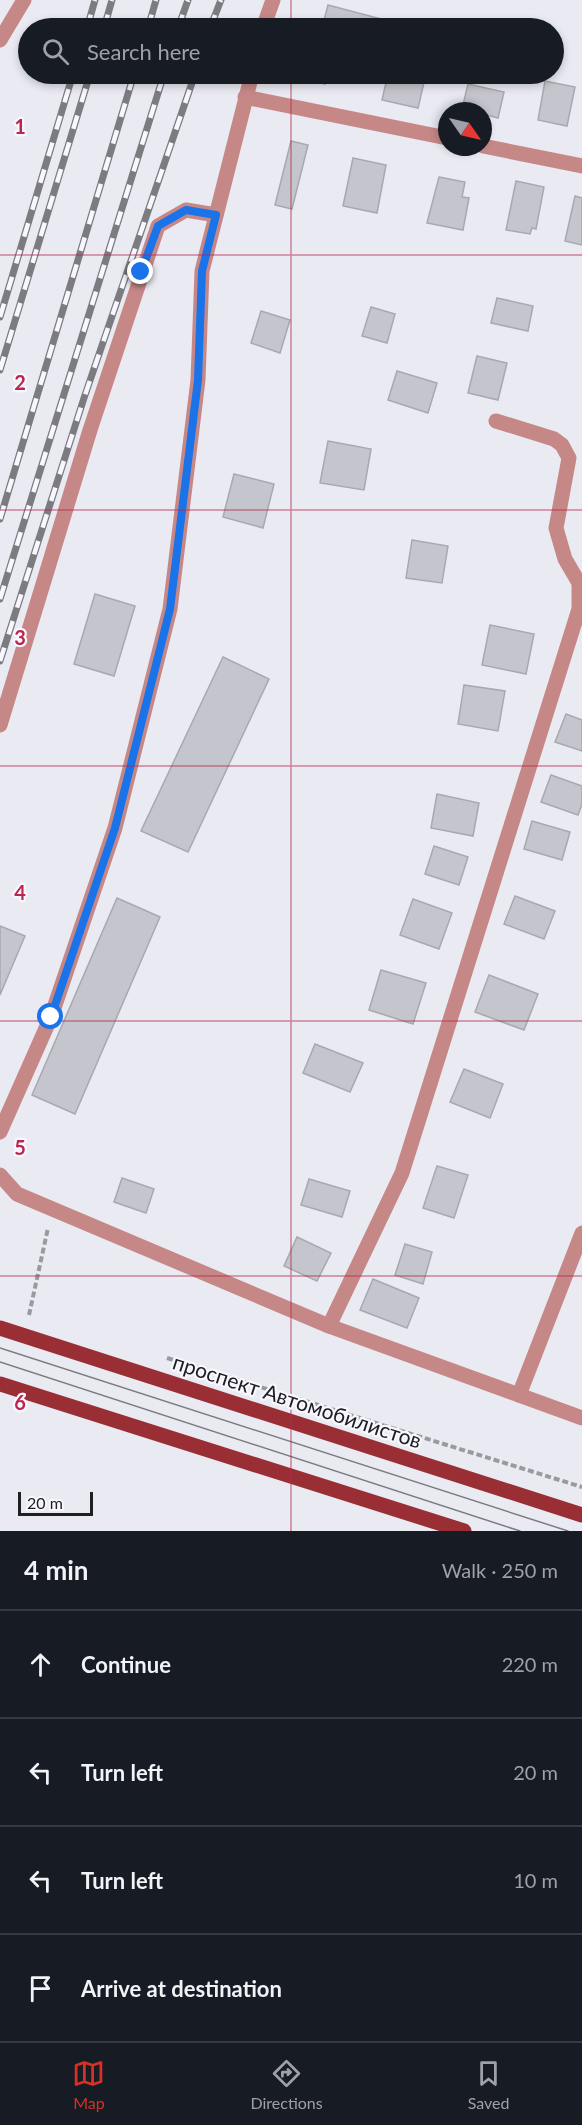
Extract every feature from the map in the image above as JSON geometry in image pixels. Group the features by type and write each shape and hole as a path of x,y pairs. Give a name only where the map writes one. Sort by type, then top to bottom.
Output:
{"main road":[{"name":"проспект Автомобилистов","path":"0,1328 582,1515"},
{"path":"0,1384 464,1531"}],"street":[{"path":"0,40 24,0"},
{"path":"267,18 273,0"},
{"path":"0,1132 51,1017 115,828 170,609 198,380 202,271 249,84"},
{"path":"245,97 438,136"},
{"path":"492,148 582,166"},
{"path":"0,725 90,430 158,226 186,210 216,215"},
{"path":"329,1326 402,1173 579,609 579,583 565,559 556,528 569,458 562,445 554,439 496,421"},
{"path":"0,1175 17,1194 329,1326 582,1418"},
{"path":"519,1395 582,1233"}],"path":[{"path":"40,1318 28,1315 52,1209"},
{"path":"164,1357 582,1487"}],"building":[{"path":"328,5 377,18 325,18"},
{"path":"386,84 424,84 418,108 382,100"},
{"path":"468,84 504,92 498,118 492,116 492,102 464,102"},
{"path":"544,84 575,87 567,126 538,120"},
{"path":"291,141 308,145 292,209 275,205"},
{"path":"353,158 386,165 377,213 343,206"},
{"path":"439,177 465,182 462,197 469,198 463,230 427,223"},
{"path":"516,181 544,187 536,229 532,228 530,234 506,230"},
{"path":"575,196 582,198 582,245 565,241"},
{"path":"497,298 533,306 528,331 491,323"},
{"path":"371,307 395,314 387,343 362,336"},
{"path":"261,311 290,320 280,353 251,343"},
{"path":"477,356 507,363 498,400 468,393"},
{"path":"397,371 437,383 428,413 388,400"},
{"path":"328,441 371,449 364,490 320,483"},
{"path":"234,474 274,484 263,528 223,517"},
{"path":"412,540 448,546 442,583 406,578"},
{"path":"95,594 135,606 114,676 74,664"},
{"path":"490,625 534,634 526,674 482,665"},
{"path":"223,657 269,679 188,852 141,831"},
{"path":"464,685 505,691 498,731 458,724"},
{"path":"566,714 582,720 582,751 555,742"},
{"path":"551,775 582,786 582,804 578,815 541,802"},
{"path":"437,794 479,803 473,836 431,828"},
{"path":"532,821 570,832 562,860 524,849"},
{"path":"434,846 468,857 459,885 425,874"},
{"path":"515,896 555,911 544,939 504,924"},
{"path":"117,898 160,917 75,1114 32,1095"},
{"path":"413,899 452,913 439,949 400,935"},
{"path":"0,926 25,936 0,995"},
{"path":"381,970 426,983 413,1024 369,1010"},
{"path":"489,975 538,994 524,1030 475,1012"},
{"path":"315,1044 363,1063 350,1092 303,1073"},
{"path":"464,1069 503,1084 490,1118 450,1102"},
{"path":"437,1166 468,1175 454,1218 423,1208"},
{"path":"122,1178 154,1189 146,1213 114,1202"},
{"path":"309,1179 350,1191 342,1217 301,1205"},
{"path":"297,1237 331,1253 317,1281 284,1266"},
{"path":"405,1244 432,1252 423,1284 395,1275"},
{"path":"373,1279 419,1298 407,1328 360,1310"}],"tram line":[{"path":"0,1348 568,1531"},
{"path":"0,1362 520,1531"}],"railway":[{"path":"90,18 95,0"},
{"path":"107,18 112,0"},
{"path":"151,18 156,0"},
{"path":"182,18 188,0"},
{"path":"214,18 221,0"},
{"path":"0,317 70,84"},
{"path":"0,370 87,84"},
{"path":"0,519 131,84"},
{"path":"0,599 161,84"},
{"path":"0,661 84,398 192,84"}],"route":[{"path":"51,1017 115,828 170,609 198,380 202,271 216,215 186,210 158,226 141,272"}]}
